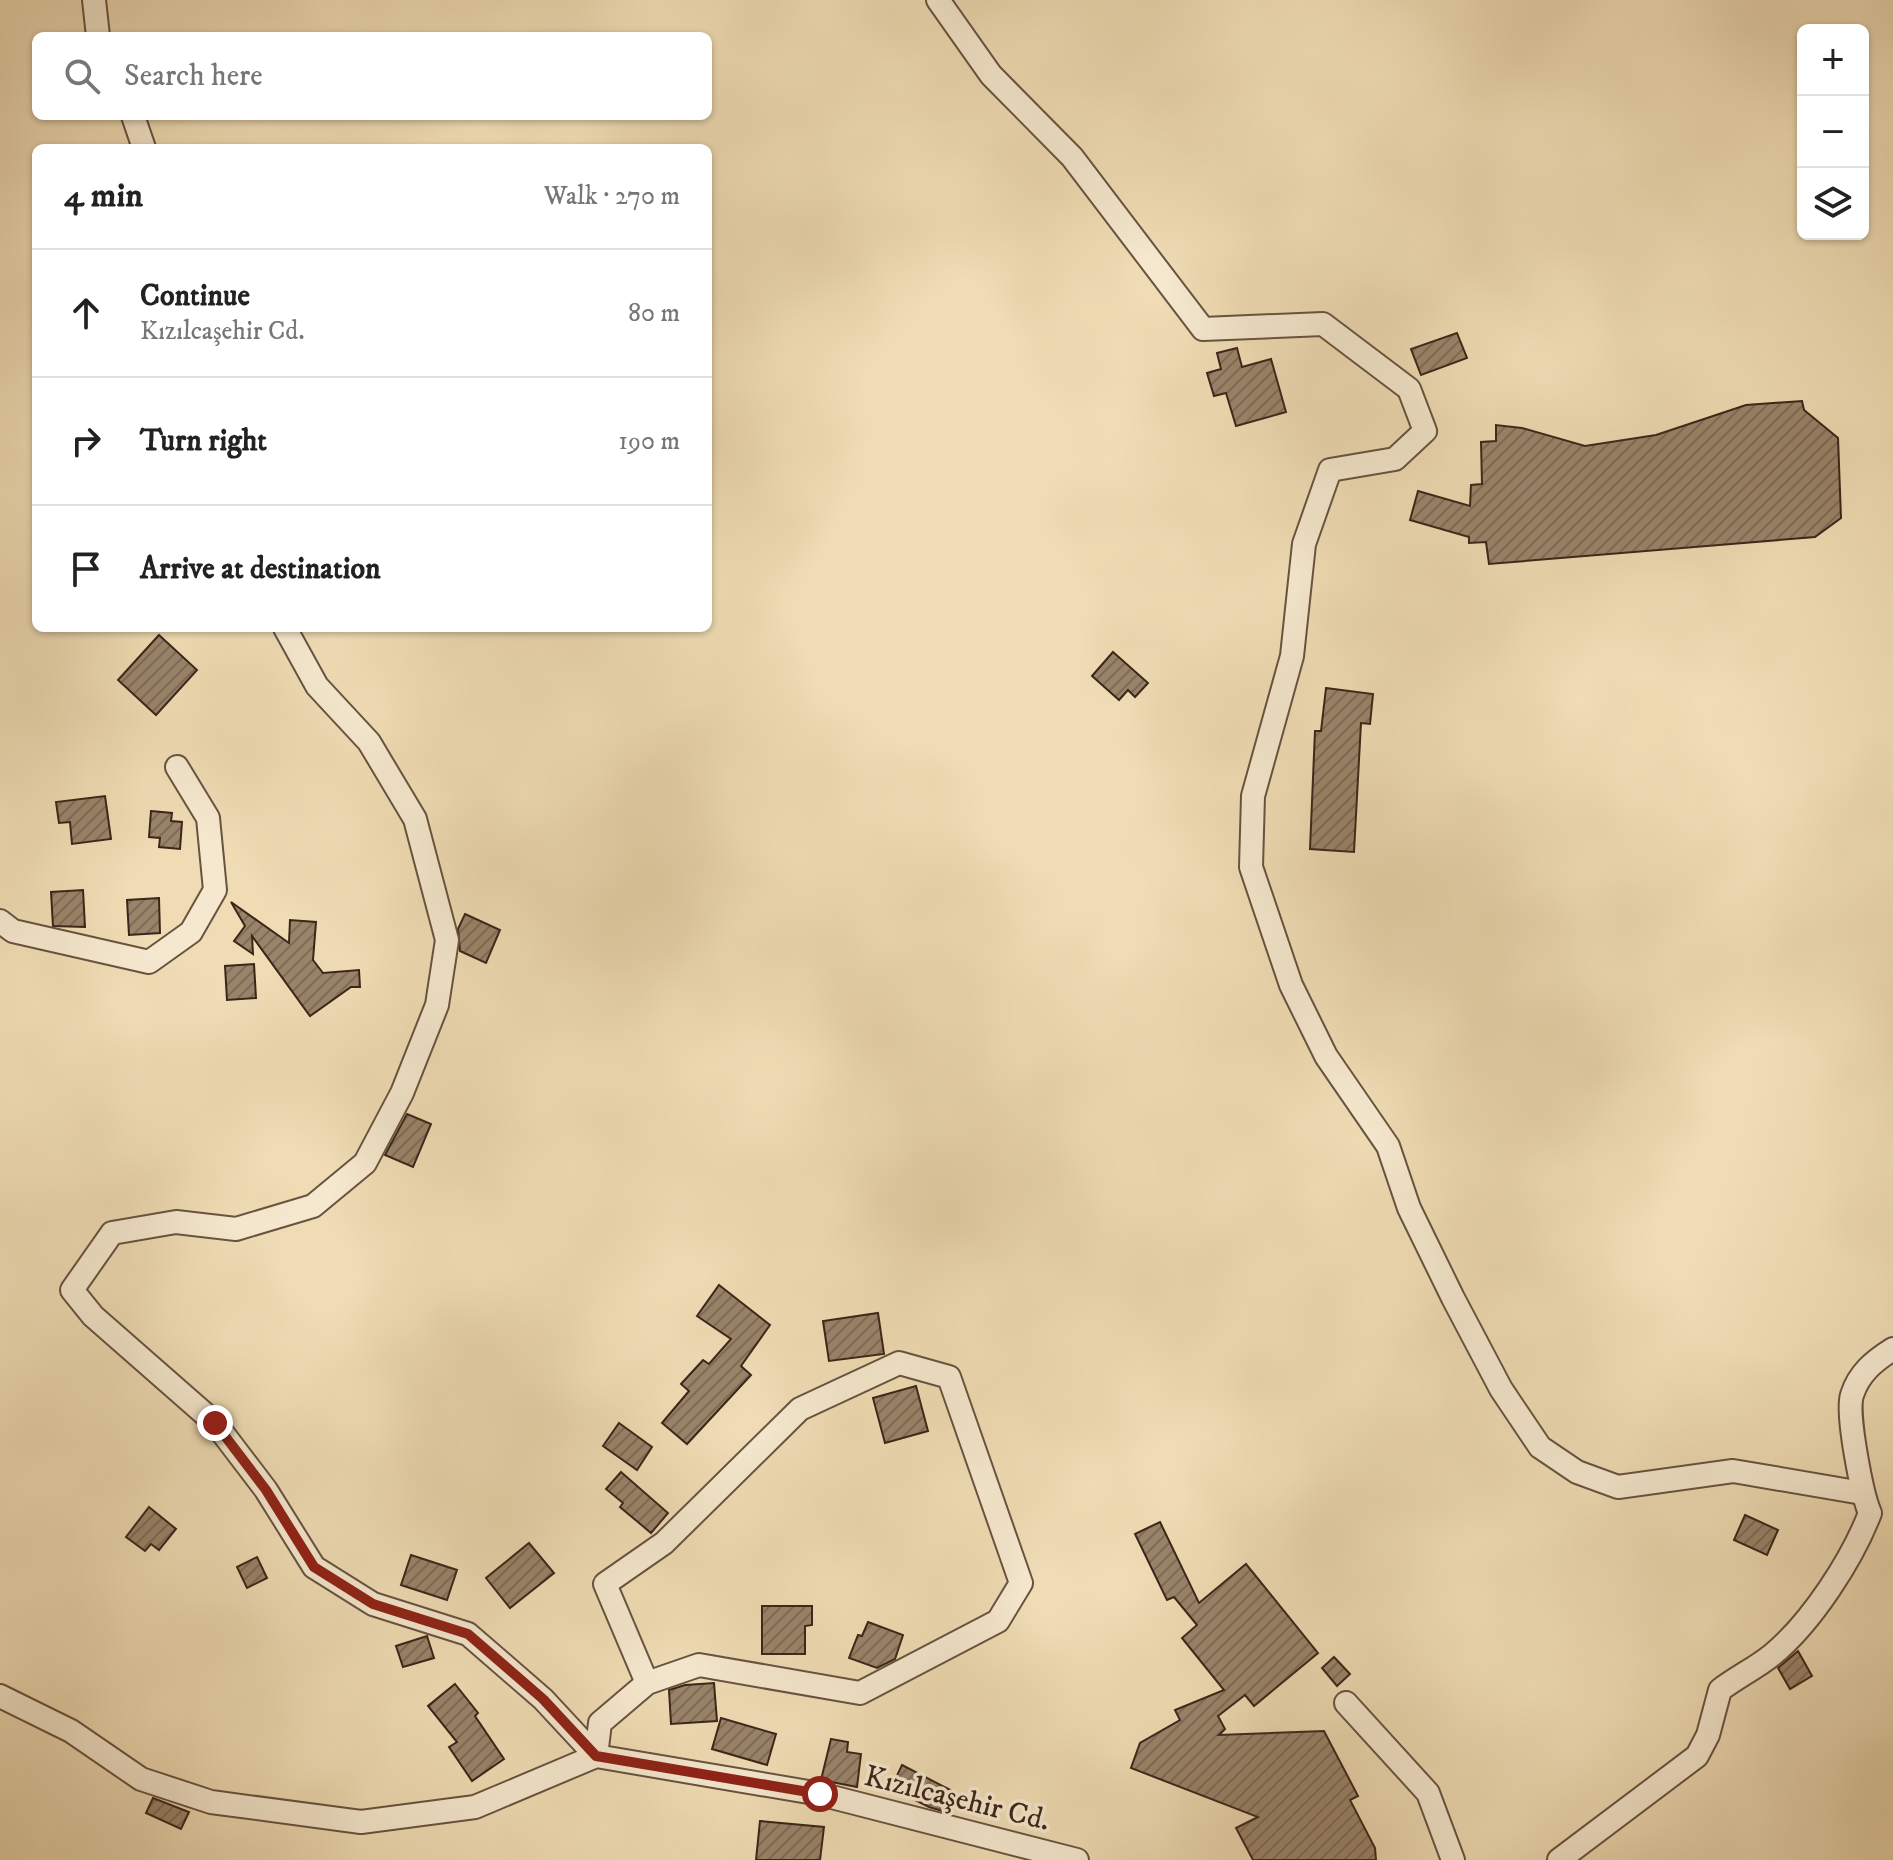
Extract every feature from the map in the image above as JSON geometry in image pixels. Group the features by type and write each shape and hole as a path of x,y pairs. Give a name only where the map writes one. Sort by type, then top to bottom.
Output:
{"street":[{"path":"94,0 98,32"},
{"path":"938,0 991,75 1072,157 1203,329 1323,324 1409,389 1425,431 1395,459 1330,470 1304,544 1292,656 1253,796 1251,867 1291,985 1326,1056 1388,1146 1409,1208 1501,1389 1540,1447 1577,1472 1618,1487 1733,1471 1862,1493"},
{"path":"134,120 143,144"},
{"path":"287,632 317,686 369,742 415,819 447,940 437,1005 402,1093 365,1163 313,1206 236,1229 176,1222 112,1233 72,1290 93,1316 215,1423 266,1490 314,1567 373,1604 468,1634 543,1699 596,1756"},
{"path":"0,921 13,931 149,962 191,932 215,890 208,818 177,767"},
{"path":"1559,1860 1697,1756 1708,1735 1720,1690 1770,1656 1797,1631 1858,1544 1870,1513 1862,1493 1851,1397 1869,1364 1893,1349"},
{"path":"596,1756 600,1723 647,1683 699,1665 860,1693 998,1621 1021,1583 949,1377 899,1363 800,1409 664,1543 605,1584 647,1683"},
{"path":"0,1696 71,1731 141,1779 211,1802 361,1822 475,1807 596,1756"},
{"path":"1346,1703 1428,1793 1453,1860"},
{"name":"Kızılcaşehir Cd.","path":"596,1756 820,1794 1077,1860"}],"building":[{"path":"1457,333 1467,358 1421,375 1411,349"},
{"path":"1237,348 1242,367 1271,359 1286,412 1236,426 1226,393 1214,396 1207,373 1221,369 1217,353"},
{"path":"1802,401 1804,410 1838,438 1841,518 1815,537 1489,564 1486,542 1469,543 1469,537 1410,520 1418,491 1470,506 1471,485 1482,484 1481,442 1496,441 1496,425 1522,428 1585,446 1656,435 1746,405"},
{"path":"159,635 197,670 156,715 118,680"},
{"path":"1113,652 1148,683 1135,697 1128,690 1119,700 1092,676"},
{"path":"1326,688 1373,694 1370,724 1361,723 1354,852 1310,849 1315,731 1321,731"},
{"path":"105,796 111,839 72,844 70,822 59,823 56,802"},
{"path":"151,811 172,813 171,821 182,822 180,849 159,847 160,838 149,837"},
{"path":"83,890 85,927 53,926 51,892"},
{"path":"159,898 160,933 129,935 127,900"},
{"path":"231,902 289,943 290,920 316,922 313,960 323,973 359,970 360,987 351,987 310,1016 252,936 253,954 234,941 245,926"},
{"path":"465,914 500,930 486,963 460,951 458,929"},
{"path":"254,964 256,998 227,1000 225,966"},
{"path":"407,1114 431,1124 413,1167 385,1155"},
{"path":"719,1285 770,1325 741,1366 751,1375 687,1444 662,1423 689,1391 681,1384 703,1360 709,1364 731,1339 697,1316"},
{"path":"878,1313 884,1354 829,1361 823,1321"},
{"path":"916,1386 928,1431 885,1443 873,1398"},
{"path":"619,1423 652,1447 637,1470 603,1446"},
{"path":"621,1472 668,1513 651,1533 620,1507 623,1503 606,1489"},
{"path":"149,1507 176,1529 159,1550 151,1544 145,1551 126,1537"},
{"path":"1745,1515 1778,1530 1767,1555 1734,1540"},
{"path":"1160,1522 1199,1603 1246,1564 1318,1653 1254,1706 1245,1695 1218,1716 1225,1729 1219,1735 1324,1731 1358,1796 1350,1800 1375,1848 1376,1860 1253,1860 1236,1828 1258,1817 1131,1768 1140,1743 1180,1720 1175,1710 1224,1690 1182,1638 1197,1625 1174,1597 1167,1600 1135,1534"},
{"path":"529,1543 554,1573 510,1608 486,1578"},
{"path":"411,1555 457,1570 447,1600 401,1585"},
{"path":"257,1557 267,1578 247,1588 237,1567"},
{"path":"762,1606 812,1606 812,1625 805,1626 805,1654 762,1654"},
{"path":"868,1622 903,1635 895,1659 877,1668 849,1658 858,1635 862,1636"},
{"path":"427,1636 434,1658 403,1667 396,1646"},
{"path":"1798,1651 1812,1676 1790,1689 1778,1668"},
{"path":"1334,1657 1350,1674 1337,1686 1322,1668"},
{"path":"714,1683 717,1721 671,1724 669,1690 685,1685"},
{"path":"455,1684 478,1713 475,1716 504,1759 472,1781 449,1747 457,1742 428,1706"},
{"path":"721,1718 776,1734 767,1765 712,1749"},
{"path":"831,1739 848,1742 847,1752 861,1754 857,1787 821,1780"},
{"path":"902,1765 958,1794 949,1813 929,1807 891,1788"},
{"path":"153,1798 189,1812 181,1829 146,1813"},
{"path":"760,1821 824,1827 820,1860 756,1860"}],"route":[{"path":"215,1423 266,1490 314,1567 373,1604 468,1634 543,1699 596,1756 820,1794"}]}
